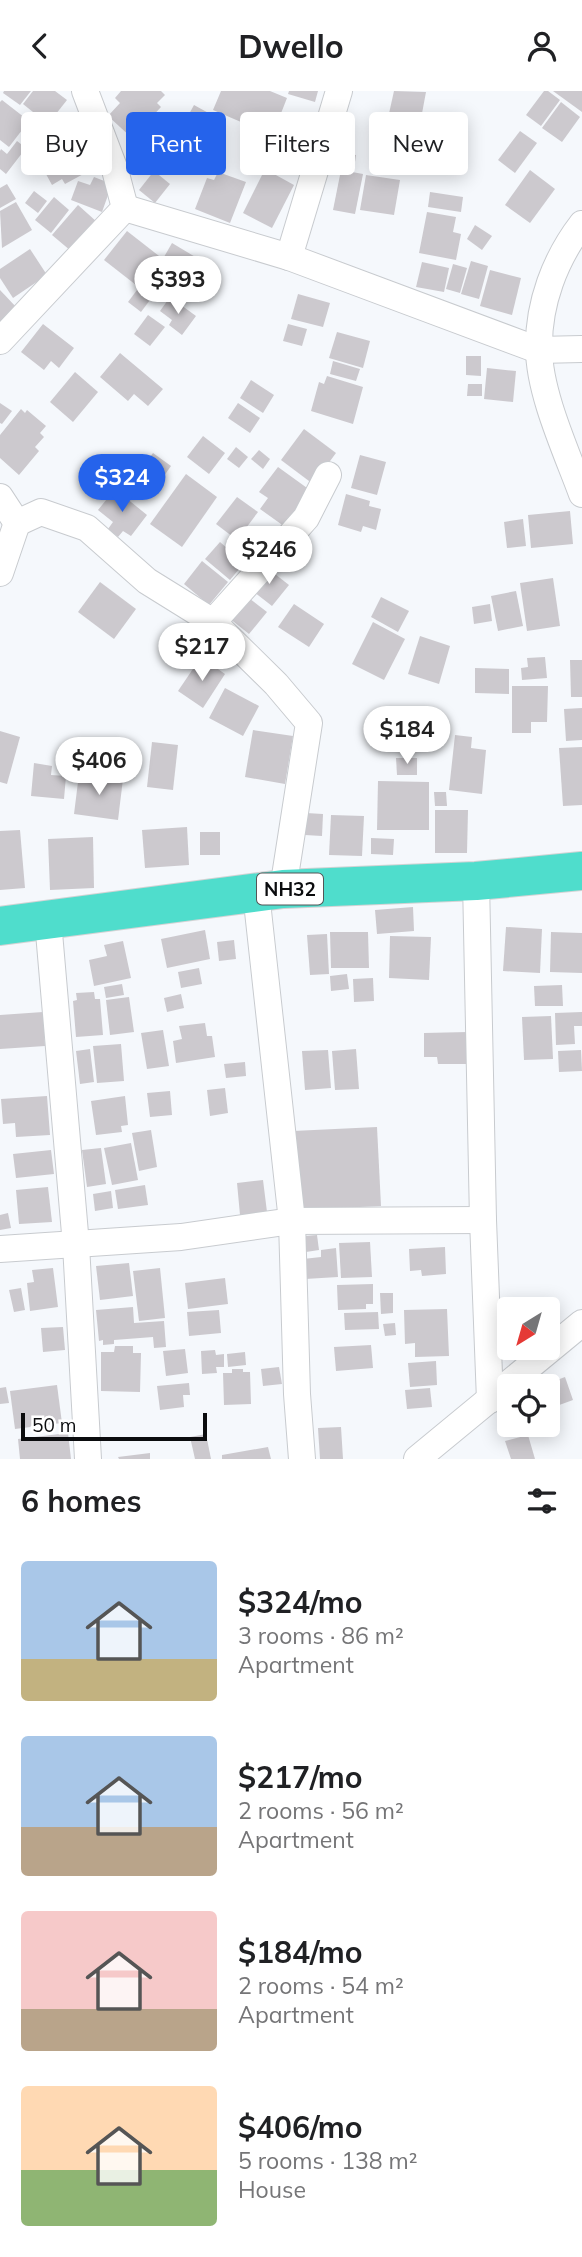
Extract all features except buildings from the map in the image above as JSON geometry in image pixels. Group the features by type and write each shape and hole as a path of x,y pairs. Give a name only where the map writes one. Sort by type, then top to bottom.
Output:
{"highway":[{"name":"NH32","path":"0,926 270,891 476,881 582,871"}],"street":[{"path":"85,91 125,208"},
{"path":"289,257 339,91"},
{"path":"125,208 289,257 538,350 582,349"},
{"path":"0,341 125,208"},
{"path":"582,224 564,248 544,300 538,350 545,390 582,494"},
{"path":"213,622 306,517 328,475"},
{"path":"0,497 17,523"},
{"path":"0,573 17,523 41,512 87,528 147,581 213,622 276,684 309,723 270,891 292,1221 297,1394 302,1459"},
{"path":"476,881 483,1220 490,1400"},
{"path":"48,921 76,1245 88,1459"},
{"path":"0,1249 181,1237 292,1221 483,1220"},
{"path":"417,1459 582,1323"}]}
